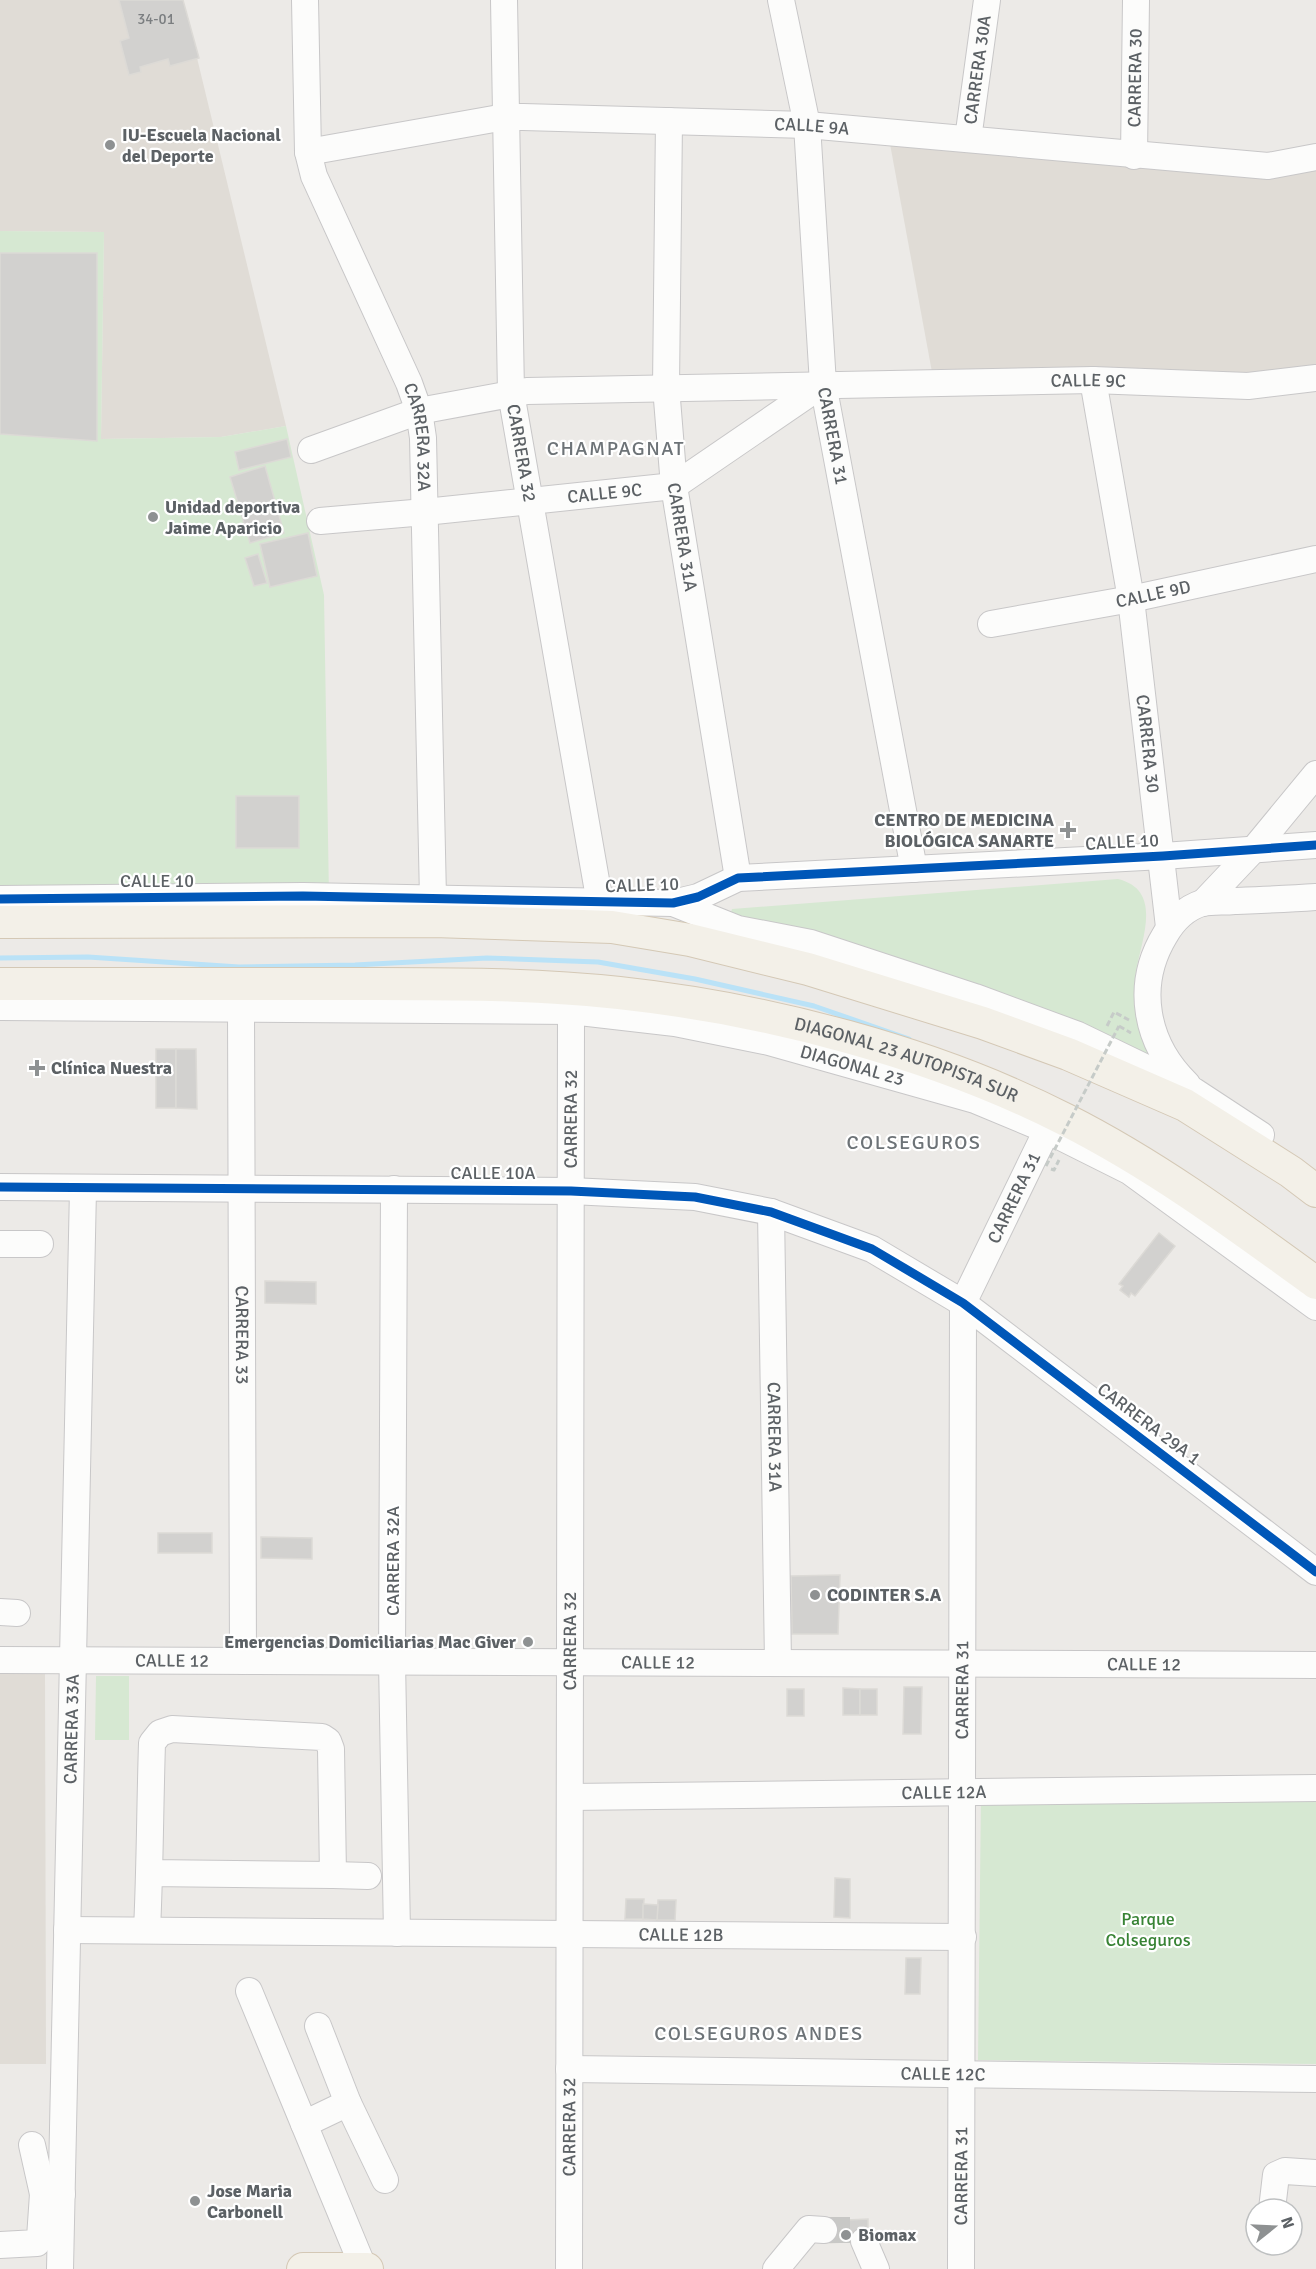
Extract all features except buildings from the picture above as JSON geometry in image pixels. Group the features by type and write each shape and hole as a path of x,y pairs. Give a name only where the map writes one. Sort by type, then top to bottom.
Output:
{"main road":[{"name":"CALLE 10","path":"0,922 300,908 433,909"},
{"path":"433,909 612,927 690,940 986,1012 1068,1054 1185,1106 1291,1172 1316,1191"},
{"path":"0,984 440,997"},
{"name":"DIAGONAL 23 AUTOPISTA SUR","path":"440,997 619,993 702,1005 786,1021 934,1065 1062,1118 1130,1154 1205,1202 1316,1283"},
{"path":"303,2269 366,2269"}],"street":[{"name":"CARRERA 32A","path":"305,0 308,152 314,176 409,383 419,411 423,438 433,909"},
{"name":"CARRERA 32","path":"504,0 511,393 600,903"},
{"name":"CARRERA 31","path":"782,0 807,124 823,384 914,869"},
{"name":"CARRERA 30A","path":"968,139 987,0"},
{"name":"CARRERA 30","path":"1134,156 1136,0"},
{"name":"CALLE 9A","path":"308,152 505,117 807,124 1134,156 1268,166 1316,157"},
{"name":"CARRERA 31A","path":"669,121 666,387 674,486 738,878"},
{"name":"CALLE 9C","path":"311,450 419,411 511,393 666,387 1094,380 1248,386 1316,378"},
{"name":"CARRERA 30","path":"1094,380 1131,599 1169,927"},
{"name":"CALLE 9C","path":"320,520 425,513 674,486 823,384"},
{"name":"CALLE 9D","path":"991,624 1131,599 1316,559"},
{"path":"1194,1091 1173,1070 1157,1045 1147,1005 1151,964 1169,927 1185,912 1203,903 1255,848 1316,774"},
{"name":"CALLE 10","path":"433,909 600,903 673,903 698,897 738,878 1162,856 1316,845"},
{"path":"1203,903 1316,897"},
{"name":"CALLE 10","path":"0,899 300,908"},
{"path":"673,903 738,928 811,943 986,1012 1078,1035 1194,1091 1316,1172"},
{"path":"0,1007 241,1008 440,997"},
{"name":"DIAGONAL 23","path":"440,997 675,1023 769,1042 975,1100 1047,1130 1129,1171 1316,1307"},
{"name":"CARRERA 33","path":"241,1008 243,1661"},
{"name":"CARRERA 32","path":"569,2269 571,1011"},
{"name":"CARRERA 31","path":"961,2269 963,1303 1047,1130"},
{"name":"CALLE 10A","path":"0,1187 571,1191 695,1197 771,1212 872,1249 963,1303"},
{"name":"CARRERA 33A","path":"60,2269 53,2194 67,1929 83,1189"},
{"name":"CARRERA 32A","path":"394,1189 393,1661 397,1933"},
{"name":"CARRERA 31A","path":"771,1212 778,1663"},
{"path":"0,1244 40,1244"},
{"name":"CARRERA 29A 1","path":"963,1303 1316,1572"},
{"name":"CALLE 12","path":"0,1660 1316,1665"},
{"path":"147,1930 152,1743 160,1733 172,1729 322,1737 328,1741 331,1749 333,1875"},
{"name":"CALLE 12A","path":"570,1797 1316,1788"},
{"path":"149,1873 368,1876"},
{"name":"CALLE 12B","path":"67,1929 963,1937"},
{"path":"249,1991 366,2269"},
{"path":"318,2026 348,2103 385,2180"},
{"name":"CALLE 12C","path":"569,2068 1316,2079"},
{"path":"304,2124 348,2103"},
{"path":"0,2245 36,2243 40,2238 53,2194 32,2145"},
{"path":"1273,2197 1276,2175 1285,2171 1316,2173"},
{"path":"777,2269 809,2229 824,2230"},
{"path":"864,2241 876,2269"}],"path":[{"path":"1047,1166 1119,1026 1131,1033 1136,1024 1114,1012"}],"shaded area":[{"name":"IU-Escuela Nacional del Deporte","path":"0,0 183,0 286,426 221,437 101,439 104,232 0,231"},
{"path":"888,133 1316,157 1316,378 934,383"},
{"path":"0,1672 45,1673 46,2064 0,2064"}],"green space":[{"name":"Unidad deportiva Jaime Aparicio","path":"0,231 104,232 101,439 221,437 286,426 324,595 329,897 0,899"},
{"path":"1118,879 1132,885 1141,893 1145,904 1145,930 1135,987 1138,1017 1152,1057 730,915 732,909"},
{"path":"96,1676 129,1676 129,1740 95,1740"},
{"name":"Parque Colseguros","path":"981,1795 1316,1799 1316,2064 978,2060"}],"waterway":[{"path":"0,958 88,957 239,967 355,965 487,958 598,962 695,979 814,1006 909,1039"}],"tunnel":[{"path":"824,2230 859,2230 864,2241"}],"cycle path":[{"path":"0,899 303,896 673,903 698,897 738,878 1163,856 1316,845"},
{"path":"0,1187 571,1191 695,1197 771,1212 872,1249 963,1303 1316,1572"}],"place":[{"name":"IU-Escuela Nacional del Deporte","path":"110,145"},
{"name":"Unidad deportiva Jaime Aparicio","path":"153,517"},
{"name":"CENTRO DE MEDICINA BIOLÓGICA SANARTE","path":"1068,830"},
{"name":"Clínica Nuestra","path":"37,1068"},
{"name":"CODINTER S.A","path":"815,1595"},
{"name":"Emergencias Domiciliarias Mac Giver","path":"528,1642"},
{"name":"Jose Maria Carbonell","path":"195,2201"},
{"name":"Biomax","path":"846,2235"}],"district":[{"name":"CHAMPAGNAT","path":"616,448"},
{"name":"COLSEGUROS","path":"914,1142"},
{"name":"COLSEGUROS ANDES","path":"759,2033"}]}
